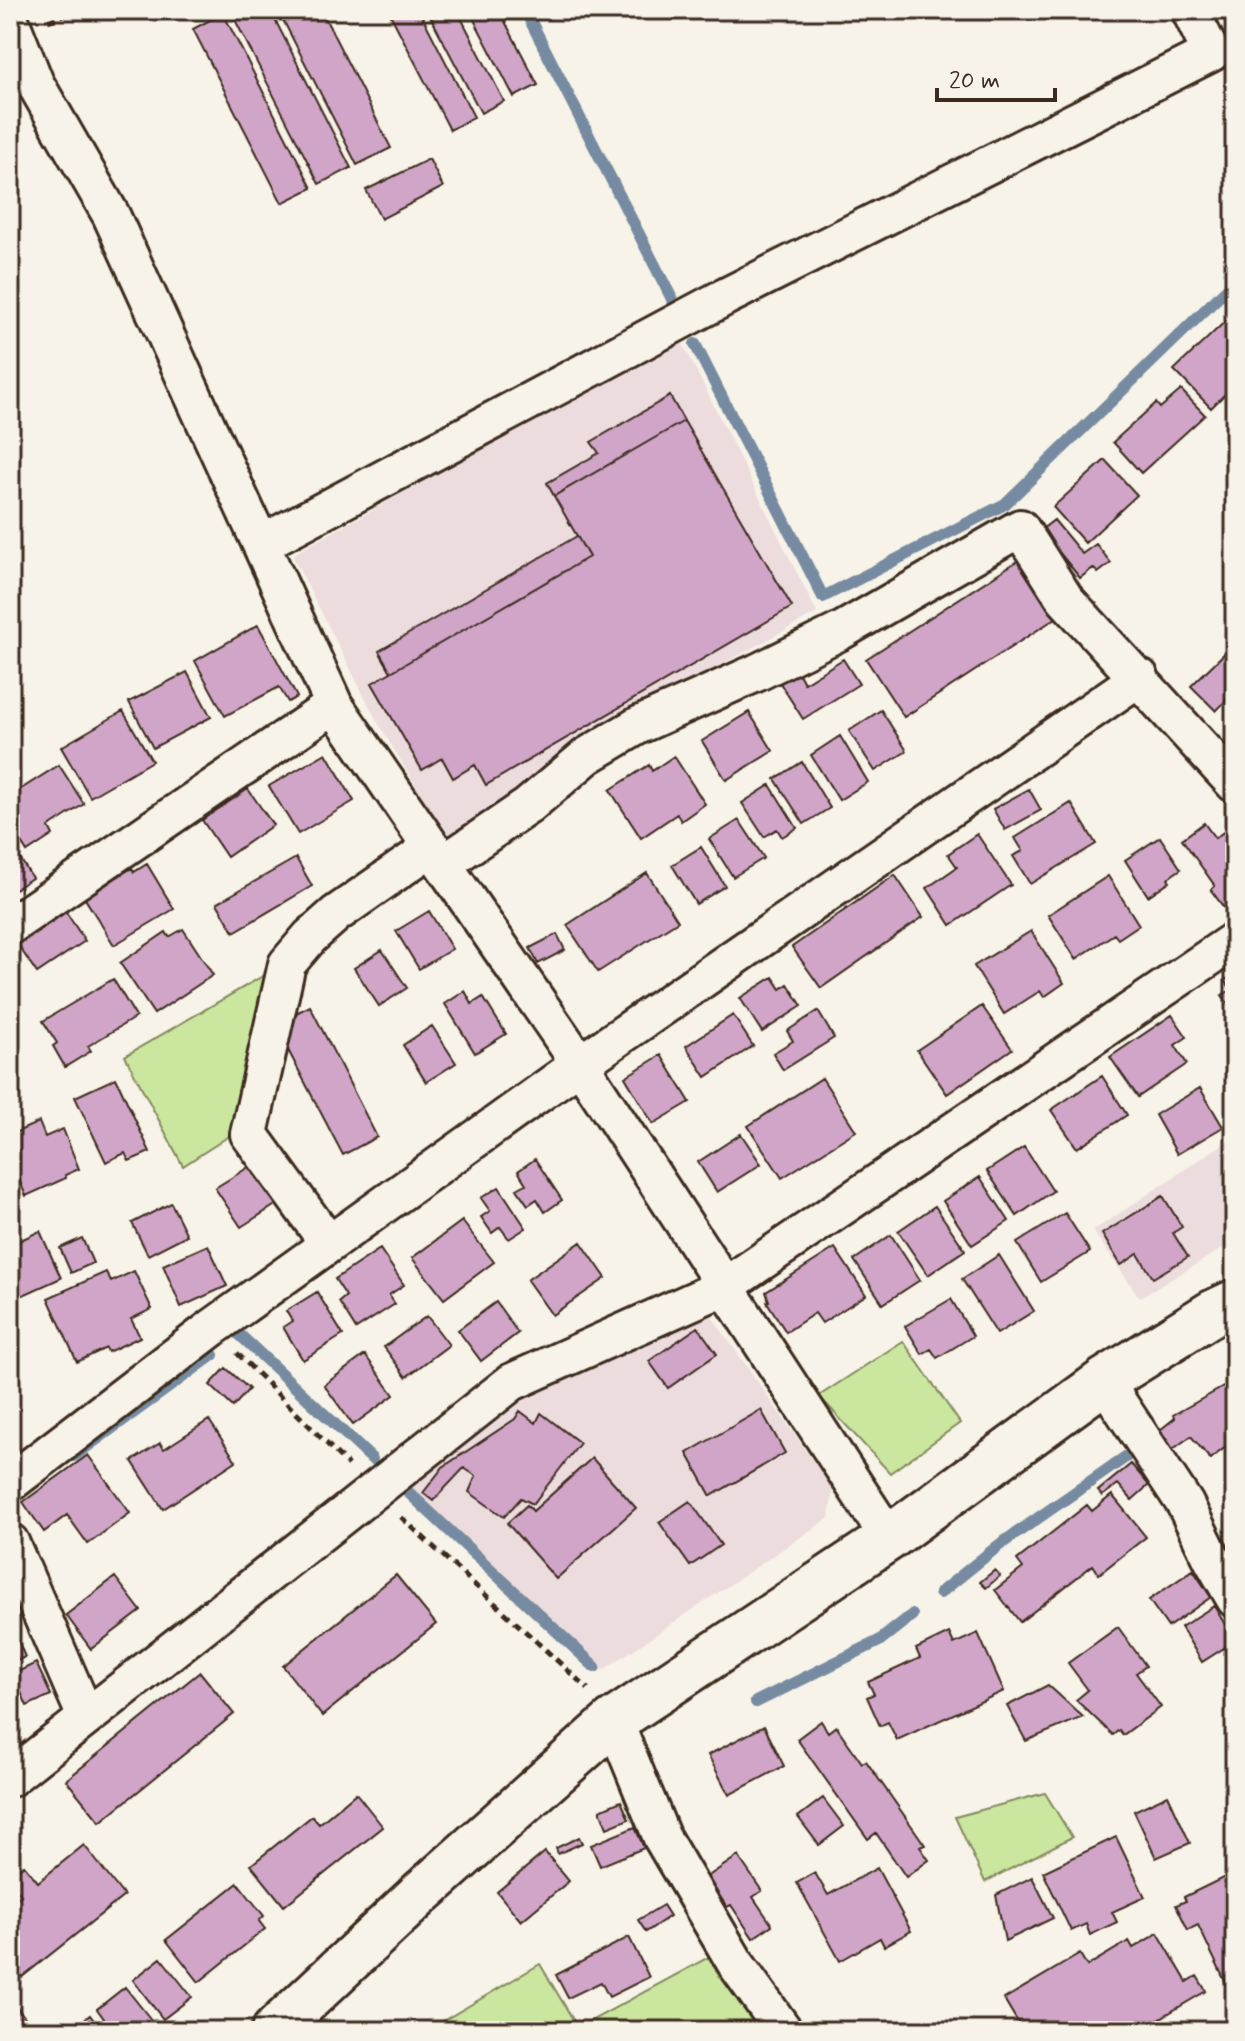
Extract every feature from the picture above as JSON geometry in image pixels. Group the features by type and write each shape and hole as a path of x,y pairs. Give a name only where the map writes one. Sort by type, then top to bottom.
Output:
{"street":[{"path":"261,544 725,297 1211,53 1190,10"},
{"path":"10,20 23,84 111,215 334,705 580,1064 889,1538"},
{"path":"329,1244 249,1134 287,964 310,937 336,914 528,806 587,756 639,725 841,631 1020,528 1065,599 1140,677 1235,784"},
{"path":"10,1483 212,1328 580,1064 1140,677"},
{"path":"10,926 334,705"},
{"path":"10,1778 512,1382 724,1287 1235,940"},
{"path":"274,2031 421,1893 614,1721 889,1538 1104,1381 1235,1302"},
{"path":"1104,1381 1185,1504 1235,1599"},
{"path":"10,1542 86,1717"},
{"path":"614,1721 662,1838 736,1964 784,2031"}],"path":[{"path":"212,1328 374,1491 580,1680 614,1721"}],"shaded area":[{"path":"680,338 817,613 612,724 453,848 377,721 292,555"},
{"path":"1235,1136 1235,1241 1140,1298 1093,1231"},
{"path":"710,1314 833,1489 829,1518 603,1670 405,1488 522,1395"}],"green space":[{"path":"268,973 240,1129 183,1166 125,1056"},
{"path":"903,1341 960,1423 890,1473 819,1396"},
{"path":"1045,1793 1072,1837 985,1882 955,1817"},
{"path":"716,1953 759,2031 426,2031 540,1964 578,2028"}],"building":[{"path":"230,10 270,10 351,168 319,184"},
{"path":"278,10 321,10 391,148 357,165"},
{"path":"388,10 419,10 474,117 450,130"},
{"path":"427,10 457,10 504,101 481,113"},
{"path":"469,10 499,10 538,85 514,97"},
{"path":"223,13 312,188 282,203 193,29"},
{"path":"429,159 443,187 381,219 366,190"},
{"path":"1234,313 1235,384 1211,408 1174,370"},
{"path":"1181,390 1205,415 1141,473 1113,442 1156,403 1160,408"},
{"path":"670,396 684,421 554,496 547,483 599,453 591,442"},
{"path":"684,421 792,607 486,785 475,765 453,778 442,758 422,770 372,683 589,557 554,496"},
{"path":"1105,460 1137,495 1085,543 1053,507"},
{"path":"1054,520 1082,554 1096,544 1111,563 1098,573 1093,568 1080,578 1041,530"},
{"path":"577,536 589,557 391,672 379,651"},
{"path":"1022,558 1059,616 904,717 866,659"},
{"path":"258,625 297,697 288,702 279,687 225,716 195,661"},
{"path":"1235,643 1235,691 1216,711 1191,686"},
{"path":"843,659 859,684 803,719 780,683 798,672 804,683"},
{"path":"187,672 211,717 153,748 129,702"},
{"path":"881,710 907,751 875,771 849,731"},
{"path":"123,711 152,761 90,797 61,747"},
{"path":"749,712 773,751 726,780 702,741"},
{"path":"840,736 868,782 839,800 811,755"},
{"path":"326,753 354,801 298,834 269,786"},
{"path":"674,756 705,804 681,821 677,814 641,838 610,790 649,765 652,771"},
{"path":"802,762 830,808 804,824 775,779"},
{"path":"59,765 84,804 49,827 53,835 27,852 10,825 10,796"},
{"path":"770,785 797,828 782,837 777,829 764,837 742,803"},
{"path":"248,789 273,825 227,857 202,820"},
{"path":"1029,789 1041,810 1005,830 993,809"},
{"path":"1071,803 1096,844 1030,884 1013,856 1023,851 1015,838"},
{"path":"739,820 764,858 733,877 709,839"},
{"path":"1204,823 1215,838 1229,828 1235,837 1235,912 1230,916 1211,890 1215,886 1182,839"},
{"path":"977,834 1011,885 951,925 927,888 957,867 948,854"},
{"path":"1160,837 1181,869 1148,896 1125,860"},
{"path":"10,842 32,878 10,892"},
{"path":"701,847 725,886 696,904 672,865"},
{"path":"296,858 312,886 234,932 217,903"},
{"path":"147,864 174,909 114,945 84,897 132,868 134,872"},
{"path":"647,873 678,921 598,972 567,925"},
{"path":"895,875 923,917 821,988 792,947"},
{"path":"1108,876 1139,925 1118,939 1114,934 1076,959 1048,915"},
{"path":"429,911 452,949 419,969 396,931"},
{"path":"66,912 85,941 37,973 18,945"},
{"path":"183,929 213,975 154,1014 120,963 166,932 169,937"},
{"path":"1031,931 1064,983 1044,997 1040,991 1004,1014 974,966"},
{"path":"557,934 565,950 538,964 530,948"},
{"path":"382,950 407,988 379,1006 354,968"},
{"path":"1235,974 1233,1013 1222,995 1231,990 1225,980"},
{"path":"773,977 781,989 788,984 802,1006 762,1032 740,998"},
{"path":"113,979 136,1017 88,1046 91,1051 65,1067 53,1046 57,1043 43,1021"},
{"path":"465,991 472,1004 483,997 506,1034 475,1053 445,1004"},
{"path":"310,1006 377,1137 343,1155 288,1050 294,1014"},
{"path":"982,1006 1012,1049 947,1094 917,1050"},
{"path":"818,1011 834,1038 783,1070 773,1053 793,1041 787,1031"},
{"path":"733,1015 753,1046 706,1077 686,1046"},
{"path":"1172,1015 1187,1037 1175,1045 1187,1064 1138,1097 1110,1057"},
{"path":"432,1026 456,1063 426,1082 403,1045"},
{"path":"661,1055 690,1102 653,1124 625,1077"},
{"path":"1102,1076 1127,1115 1077,1148 1051,1110"},
{"path":"116,1078 150,1152 129,1161 125,1153 106,1162 75,1097"},
{"path":"822,1078 856,1131 782,1178 748,1126"},
{"path":"1200,1088 1223,1127 1177,1154 1155,1115"},
{"path":"39,1122 45,1137 63,1129 79,1169 26,1196 10,1159 10,1135"},
{"path":"741,1134 761,1164 717,1192 698,1162"},
{"path":"1024,1147 1053,1191 1017,1216 987,1171"},
{"path":"535,1159 562,1200 545,1212 537,1199 528,1205 517,1189 526,1184 518,1171"},
{"path":"252,1165 277,1204 241,1227 215,1188"},
{"path":"980,1177 1009,1221 972,1245 943,1201"},
{"path":"499,1187 526,1228 509,1239 500,1227 492,1233 481,1217 490,1211 481,1198"},
{"path":"1163,1196 1182,1227 1173,1233 1188,1257 1153,1278 1138,1254 1121,1265 1102,1234"},
{"path":"171,1203 187,1235 148,1255 132,1223"},
{"path":"935,1206 965,1250 928,1275 898,1231"},
{"path":"1065,1213 1090,1252 1041,1282 1017,1243"},
{"path":"462,1221 494,1262 444,1299 412,1258"},
{"path":"40,1231 61,1278 10,1301 10,1245"},
{"path":"891,1235 920,1280 883,1304 854,1260"},
{"path":"82,1238 93,1263 71,1273 60,1248"},
{"path":"581,1242 606,1278 552,1315 527,1280"},
{"path":"208,1245 227,1286 181,1307 163,1265"},
{"path":"835,1248 866,1295 822,1323 815,1313 786,1332 767,1302 766,1292"},
{"path":"380,1249 404,1285 389,1295 395,1304 356,1329 339,1302 346,1296 335,1279"},
{"path":"999,1255 1034,1311 997,1334 962,1279"},
{"path":"134,1271 152,1309 131,1319 140,1337 77,1362 48,1298 106,1272 111,1282"},
{"path":"317,1292 343,1335 303,1360 283,1327 292,1321 286,1311"},
{"path":"951,1299 973,1336 937,1358 931,1349 922,1354 905,1326"},
{"path":"496,1302 518,1333 481,1361 458,1330"},
{"path":"427,1316 449,1345 406,1377 384,1347"},
{"path":"698,1327 717,1354 668,1388 649,1361"},
{"path":"365,1355 394,1395 353,1425 324,1385"},
{"path":"226,1368 249,1389 233,1407 210,1385"},
{"path":"1227,1385 1235,1395 1235,1440 1210,1459 1191,1436 1173,1449 1160,1430 1175,1418 1173,1415"},
{"path":"761,1410 785,1453 711,1496 687,1453"},
{"path":"520,1411 536,1423 541,1413 580,1443 533,1504 521,1498 504,1517 469,1492 476,1476 464,1468 433,1501 423,1493 443,1467 515,1419"},
{"path":"209,1420 236,1461 163,1509 132,1461 160,1443 164,1449"},
{"path":"88,1455 130,1513 88,1544 67,1515 44,1532 23,1502"},
{"path":"592,1458 636,1508 556,1579 507,1523 527,1505 533,1511"},
{"path":"1131,1464 1149,1485 1132,1500 1118,1484 1102,1496 1098,1491"},
{"path":"1112,1495 1146,1537 1099,1574 1093,1565 1020,1622 995,1590 1023,1568 1017,1560 1087,1505 1092,1511"},
{"path":"690,1501 721,1545 690,1566 659,1522"},
{"path":"995,1570 1000,1576 986,1588 980,1582"},
{"path":"1193,1570 1211,1597 1168,1627 1149,1600"},
{"path":"396,1575 436,1624 322,1716 283,1666"},
{"path":"115,1577 141,1611 91,1649 66,1615"},
{"path":"1214,1606 1235,1641 1202,1662 1181,1627"},
{"path":"1118,1627 1146,1666 1136,1673 1161,1707 1123,1735 1119,1730 1113,1735 1076,1700 1088,1690 1068,1663"},
{"path":"13,1629 25,1657 10,1664 10,1630"},
{"path":"949,1633 954,1644 978,1633 1004,1691 897,1740 888,1722 880,1726 867,1697 874,1694 868,1682 920,1658 916,1649"},
{"path":"36,1663 51,1695 27,1706 13,1674"},
{"path":"200,1672 234,1714 100,1822 66,1780"},
{"path":"1048,1685 1083,1717 1026,1741 1007,1706"},
{"path":"821,1721 828,1732 836,1726 862,1763 866,1761 925,1845 920,1847 929,1860 906,1877 876,1833 868,1839 797,1739"},
{"path":"764,1726 784,1766 729,1795 708,1755"},
{"path":"356,1793 383,1827 284,1906 251,1865 312,1816 319,1824"},
{"path":"1168,1795 1190,1843 1156,1858 1134,1811"},
{"path":"823,1798 844,1826 819,1845 798,1817"},
{"path":"621,1801 629,1819 607,1828 600,1810"},
{"path":"635,1827 644,1848 600,1866 591,1845"},
{"path":"579,1837 582,1843 558,1854 556,1848"},
{"path":"1116,1837 1145,1897 1112,1912 1117,1922 1090,1935 1086,1924 1071,1931 1043,1872"},
{"path":"84,1845 124,1896 22,1977 10,1963 10,1903 21,1895 10,1881 10,1876 24,1865 38,1882"},
{"path":"545,1852 569,1881 521,1921 497,1892"},
{"path":"738,1856 762,1891 753,1897 772,1925 753,1938 707,1877"},
{"path":"877,1868 911,1931 884,1946 880,1938 840,1961 797,1883 815,1873 828,1895"},
{"path":"1235,1872 1234,2000 1198,1925 1188,1930 1176,1905 1186,1901 1184,1897"},
{"path":"1032,1877 1053,1918 1005,1941 996,1895"},
{"path":"238,1883 264,1916 259,1921 265,1929 199,1982 166,1940"},
{"path":"663,1905 670,1916 646,1932 638,1920"},
{"path":"1158,1933 1187,1982 1197,1976 1206,1991 1149,2025 1152,2031 1092,2031 1086,2020 1068,2031 1023,2031 1004,1999 1080,1954 1087,1966 1129,1941 1133,1948"},
{"path":"629,1937 649,1977 609,1997 601,1982 568,1998 556,1975"},
{"path":"161,1958 192,1997 163,2019 133,1980"},
{"path":"125,1987 156,2026 149,2031 113,2031 97,2009"},
{"path":"10,1999 36,2031 10,2031"},
{"path":"90,2015 102,2031 69,2031"}],"waterway":[{"path":"525,10 672,299"},
{"path":"695,344 823,597 1005,504 1235,281"},
{"path":"240,1335 372,1459"},
{"path":"74,1456 213,1355"},
{"path":"940,1593 998,1546 1127,1456"},
{"path":"407,1491 595,1667"},
{"path":"756,1702 879,1641 912,1615"}]}
